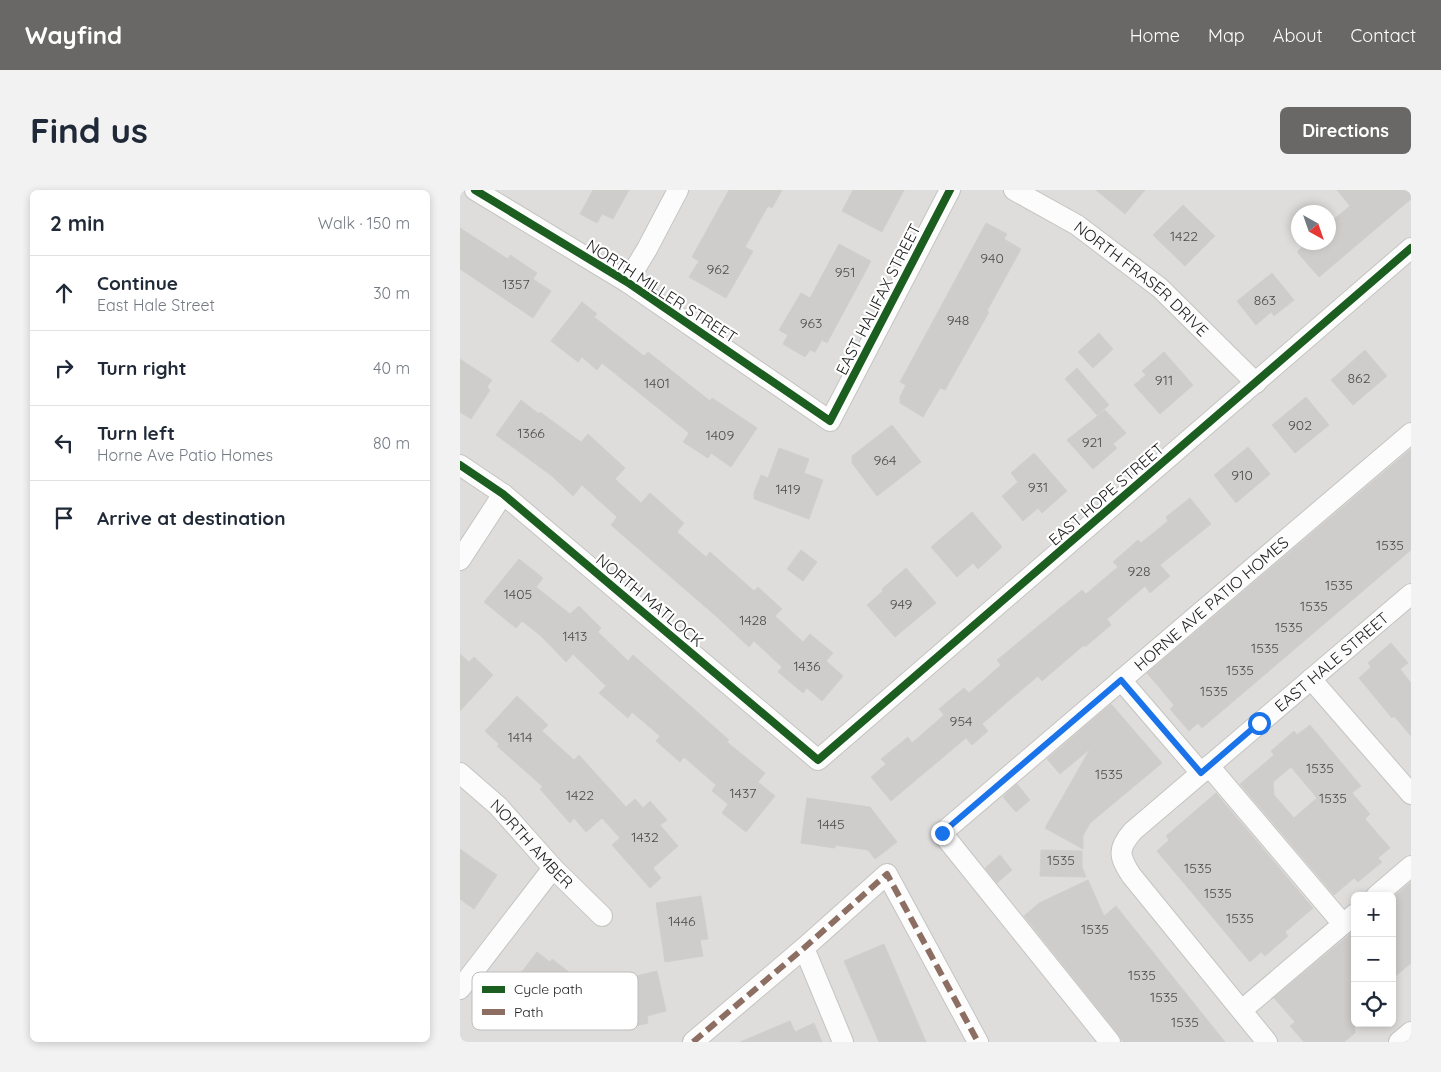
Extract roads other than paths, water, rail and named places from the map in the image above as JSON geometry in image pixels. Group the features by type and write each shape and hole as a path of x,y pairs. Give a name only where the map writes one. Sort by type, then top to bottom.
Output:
{"street":[{"name":"NORTH MILLER STREET","path":"475,190 627,282 830,421"},
{"path":"627,282 678,190"},
{"name":"EAST HALIFAX STREET","path":"830,421 950,190"},
{"name":"NORTH FRASER DRIVE","path":"1014,190 1077,225 1160,288 1256,383"},
{"name":"EAST HOPE STREET","path":"818,760 1411,248"},
{"name":"HORNE AVE PATIO HOMES","path":"1110,1042 942,833 1411,433"},
{"name":"NORTH MATLOCK","path":"460,465 503,494 818,760"},
{"path":"460,560 503,494"},
{"name":"EAST HALE STREET","path":"1242,1010 1131,875 1122,862 1120,849 1133,831 1411,594"},
{"path":"1311,679 1411,794"},
{"path":"1121,680 1349,919 1242,1010 1268,1042"},
{"name":"NORTH AMBER","path":"460,773 498,806 553,868 602,916"},
{"path":"1381,892 1411,866"},
{"path":"473,972 553,868"},
{"path":"693,1042 804,948 887,874 978,1042"},
{"path":"804,948 843,1042"},
{"path":"460,989 472,973"},
{"path":"1399,1042 1411,1032"}]}
